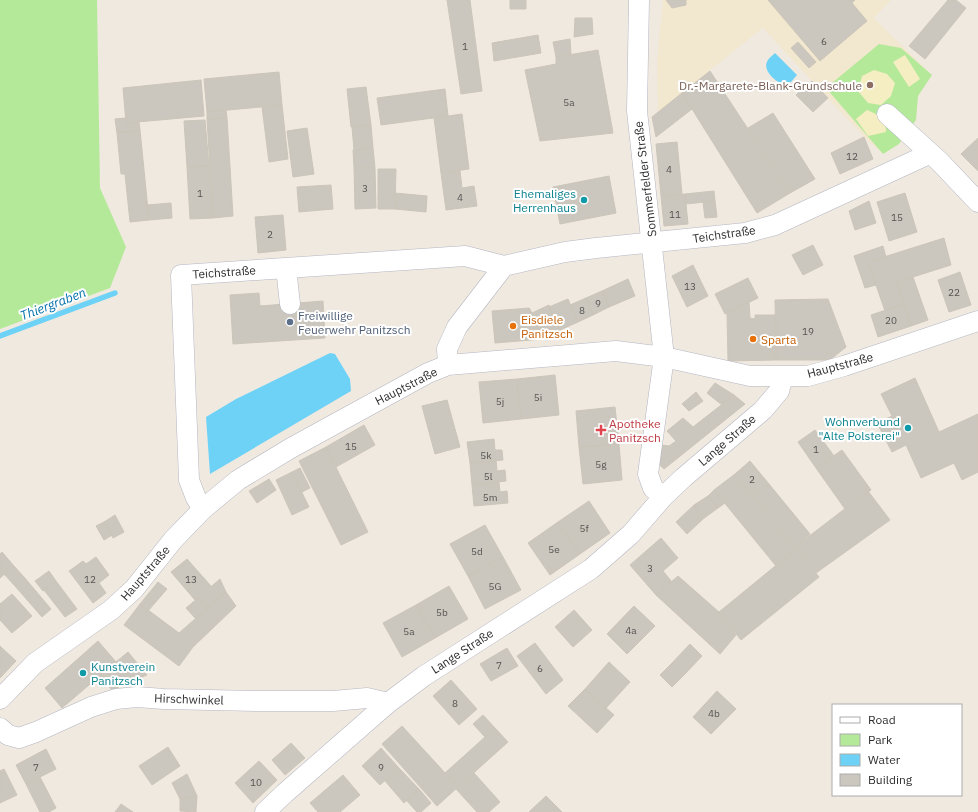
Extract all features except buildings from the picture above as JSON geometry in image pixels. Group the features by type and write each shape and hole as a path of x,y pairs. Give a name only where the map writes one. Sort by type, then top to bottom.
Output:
{"street":[{"name":"Sommerfelder Straße","path":"639,0 637,111 643,175 653,243 664,357"},
{"path":"887,114 929,154 939,161 978,202"},
{"name":"Teichstraße","path":"203,509 196,498 189,480 181,274 465,256 504,266 566,252 745,233 775,225 929,154"},
{"path":"448,365 447,349 457,327 504,266"},
{"path":"286,268 290,304"},
{"name":"Hauptstraße","path":"0,698 35,663 110,610 134,589 173,540 203,509 238,480 291,448 428,373 448,365 616,351 664,357 750,376 808,376 844,366 978,321"},
{"path":"663,498 653,488 648,474 664,357"},
{"name":"Lange Straße","path":"265,812 285,792 388,703 424,676 591,569 632,534 663,498 683,478 763,410 779,391 783,377"},
{"name":"Hirschwinkel","path":"0,728 8,735 19,738 36,732 91,707 116,700 137,697 164,700 265,701 333,701 367,698 388,703"}],"shaded area":[{"name":"Dr.-Margarete-Blank-Grundschule","path":"663,0 891,0 874,18 932,75 918,96 916,120 899,144 883,154 864,137 763,28 658,112 657,60"}],"green space":[{"path":"0,0 97,0 100,188 126,247 110,288 0,329"},
{"path":"879,44 901,48 932,75 918,96 916,120 899,144 883,154 826,88"}],"sand":[{"path":"905,55 920,79 909,87 893,62"},
{"path":"874,70 887,74 895,83 891,96 881,105 868,103 858,91 862,76"},
{"path":"867,110 885,118 886,132 868,136 856,119"}],"water":[{"path":"775,53 797,75 791,82 784,85 770,75 766,68 768,60"},
{"path":"330,353 335,354 350,379 351,391 210,474 206,417 236,399"}],"waterway":[{"name":"Thiergraben","path":"0,336 115,293"}],"place":[{"name":"Dr.-Margarete-Blank-Grundschule","path":"870,85"},
{"name":"Ehemaliges Herrenhaus","path":"584,200"},
{"name":"Freiwillige Feuerwehr Panitzsch","path":"290,322"},
{"name":"Eisdiele Panitzsch","path":"513,326"},
{"name":"Sparta","path":"753,339"},
{"name":"Wohnverbund \"Alte Polsterei\"","path":"908,428"},
{"name":"Apotheke Panitzsch","path":"601,430"},
{"name":"Kunstverein Panitzsch","path":"83,673"}]}
